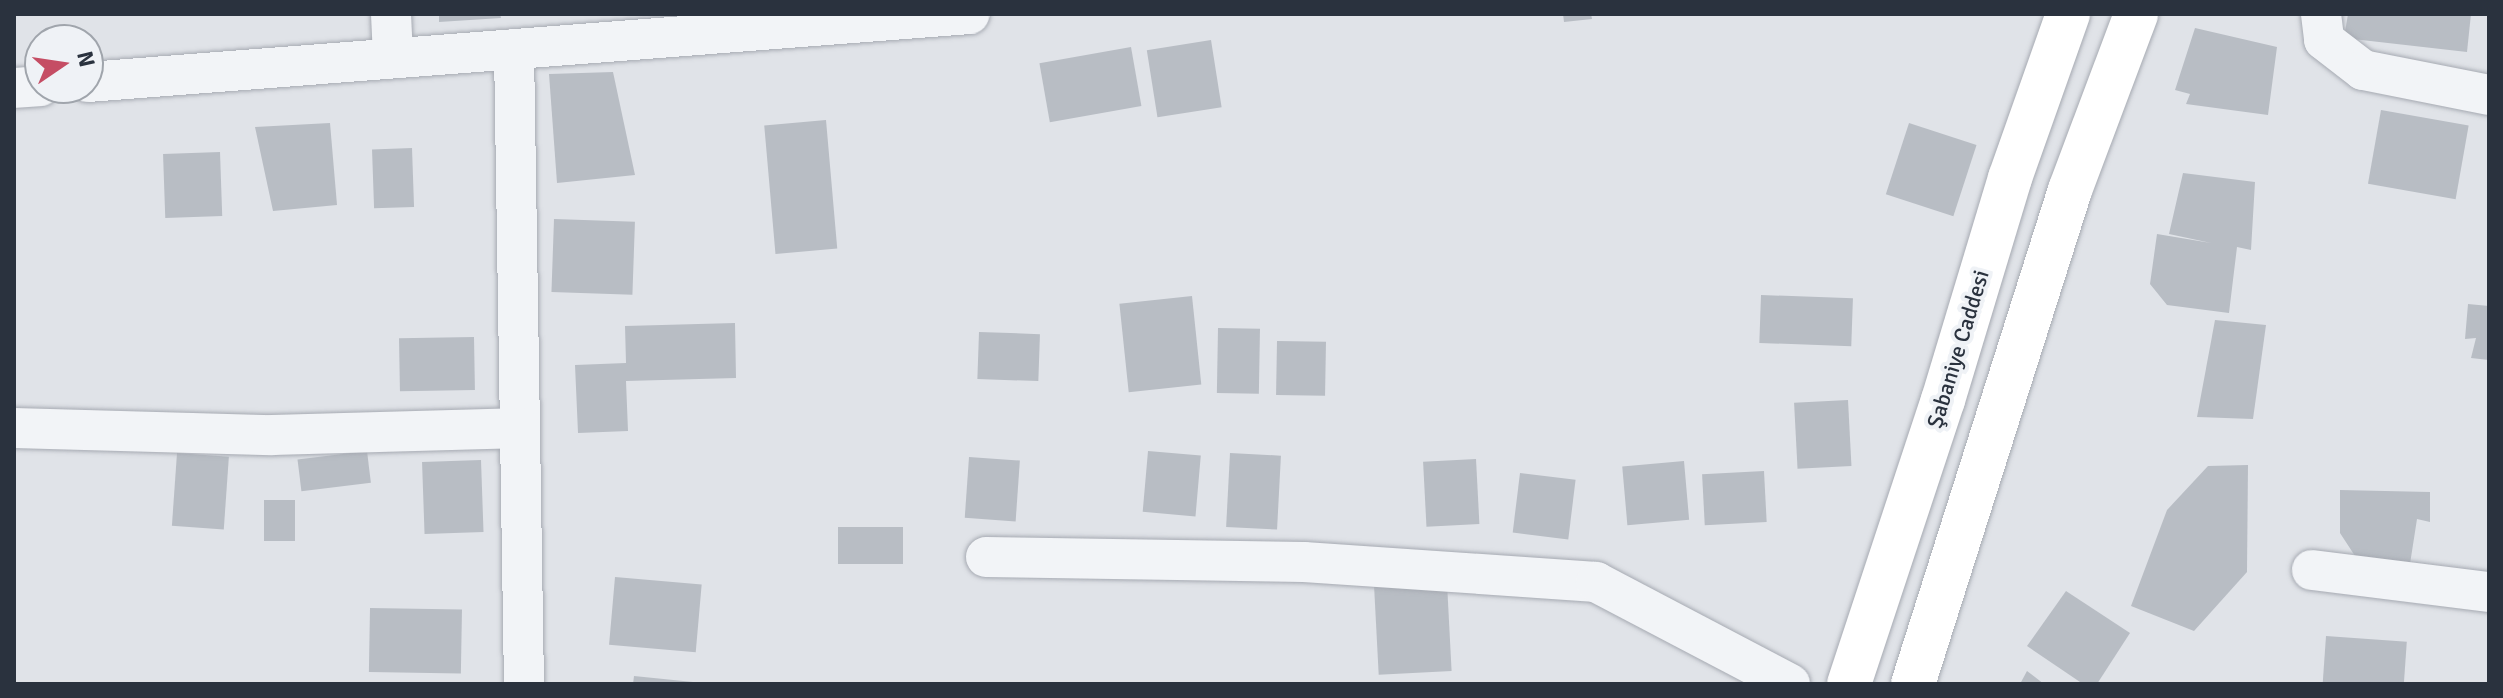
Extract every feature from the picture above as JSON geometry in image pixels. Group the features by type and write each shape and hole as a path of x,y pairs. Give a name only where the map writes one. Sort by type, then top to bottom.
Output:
{"highway":[{"name":"Şabaniye Caddesi","path":"1849,684 1943,400 2010,178 2068,14"},
{"path":"1913,684 2070,190 2136,14"}],"street":[{"path":"391,14 393,56"},
{"path":"104,81 514,49 580,30 963,14"},
{"path":"2321,14 2324,40 2363,70 2489,95"},
{"path":"514,49 524,684"},
{"path":"14,428 272,435 520,428"},
{"path":"986,557 1304,562 1596,582 1790,684"},
{"path":"2312,570 2489,592"}],"building":[{"path":"439,14 500,14 501,18 439,22"},
{"path":"1563,14 1591,14 1592,19 1564,22"},
{"path":"2348,14 2471,14 2467,52 2344,38"},
{"path":"2195,28 2277,47 2268,115 2186,104 2190,94 2175,90"},
{"path":"1211,40 1222,107 1157,117 1147,50"},
{"path":"1131,47 1141,106 1050,122 1039,63"},
{"path":"613,72 635,175 557,183 549,74"},
{"path":"2381,110 2469,125 2456,199 2368,184"},
{"path":"826,120 837,249 775,254 764,125"},
{"path":"330,123 337,205 273,211 255,127"},
{"path":"1909,123 1977,145 1953,216 1886,194"},
{"path":"412,148 414,207 374,208 372,149"},
{"path":"220,152 222,216 165,218 163,154"},
{"path":"2183,173 2255,182 2251,250 2237,247 2229,313 2167,305 2150,284 2157,234 2211,243 2169,234"},
{"path":"554,219 635,222 632,295 551,292"},
{"path":"1761,295 1853,298 1851,346 1759,343"},
{"path":"1192,296 1201,385 1129,392 1119,304"},
{"path":"2468,304 2489,306 2489,360 2471,358 2476,338 2465,339"},
{"path":"2215,320 2266,325 2253,419 2197,417"},
{"path":"735,323 736,378 626,381 628,431 578,433 575,365 626,363 625,326"},
{"path":"1218,328 1260,329 1259,394 1217,393"},
{"path":"979,332 1040,334 1038,381 977,379"},
{"path":"474,337 475,390 400,391 399,338"},
{"path":"1277,341 1326,342 1325,396 1276,395"},
{"path":"1848,400 1851,466 1798,469 1794,403"},
{"path":"367,451 371,483 301,491 298,460"},
{"path":"1148,451 1201,456 1195,516 1143,512"},
{"path":"177,453 229,457 224,529 172,526"},
{"path":"1230,453 1281,456 1277,530 1226,527"},
{"path":"969,457 1020,461 1016,521 965,518"},
{"path":"1476,459 1479,524 1426,527 1423,462"},
{"path":"481,460 484,532 425,534 422,462"},
{"path":"1684,461 1689,520 1627,525 1622,466"},
{"path":"2248,465 2247,572 2194,631 2131,606 2167,510 2208,466"},
{"path":"1764,471 1767,522 1705,525 1702,474"},
{"path":"1520,473 1576,480 1568,539 1513,533"},
{"path":"2340,490 2430,492 2430,522 2417,519 2410,564 2357,559 2340,533"},
{"path":"264,500 295,500 295,541 264,541"},
{"path":"838,527 903,527 903,564 838,564"},
{"path":"615,577 702,585 696,652 609,645"},
{"path":"1447,583 1452,671 1379,675 1374,587"},
{"path":"2066,591 2130,633 2097,684 2083,684 2027,646"},
{"path":"370,608 462,610 461,674 369,672"},
{"path":"2326,636 2407,642 2404,684 2323,684"},
{"path":"2027,671 2044,684 2020,684"},
{"path":"634,676 693,682 633,684"}]}
